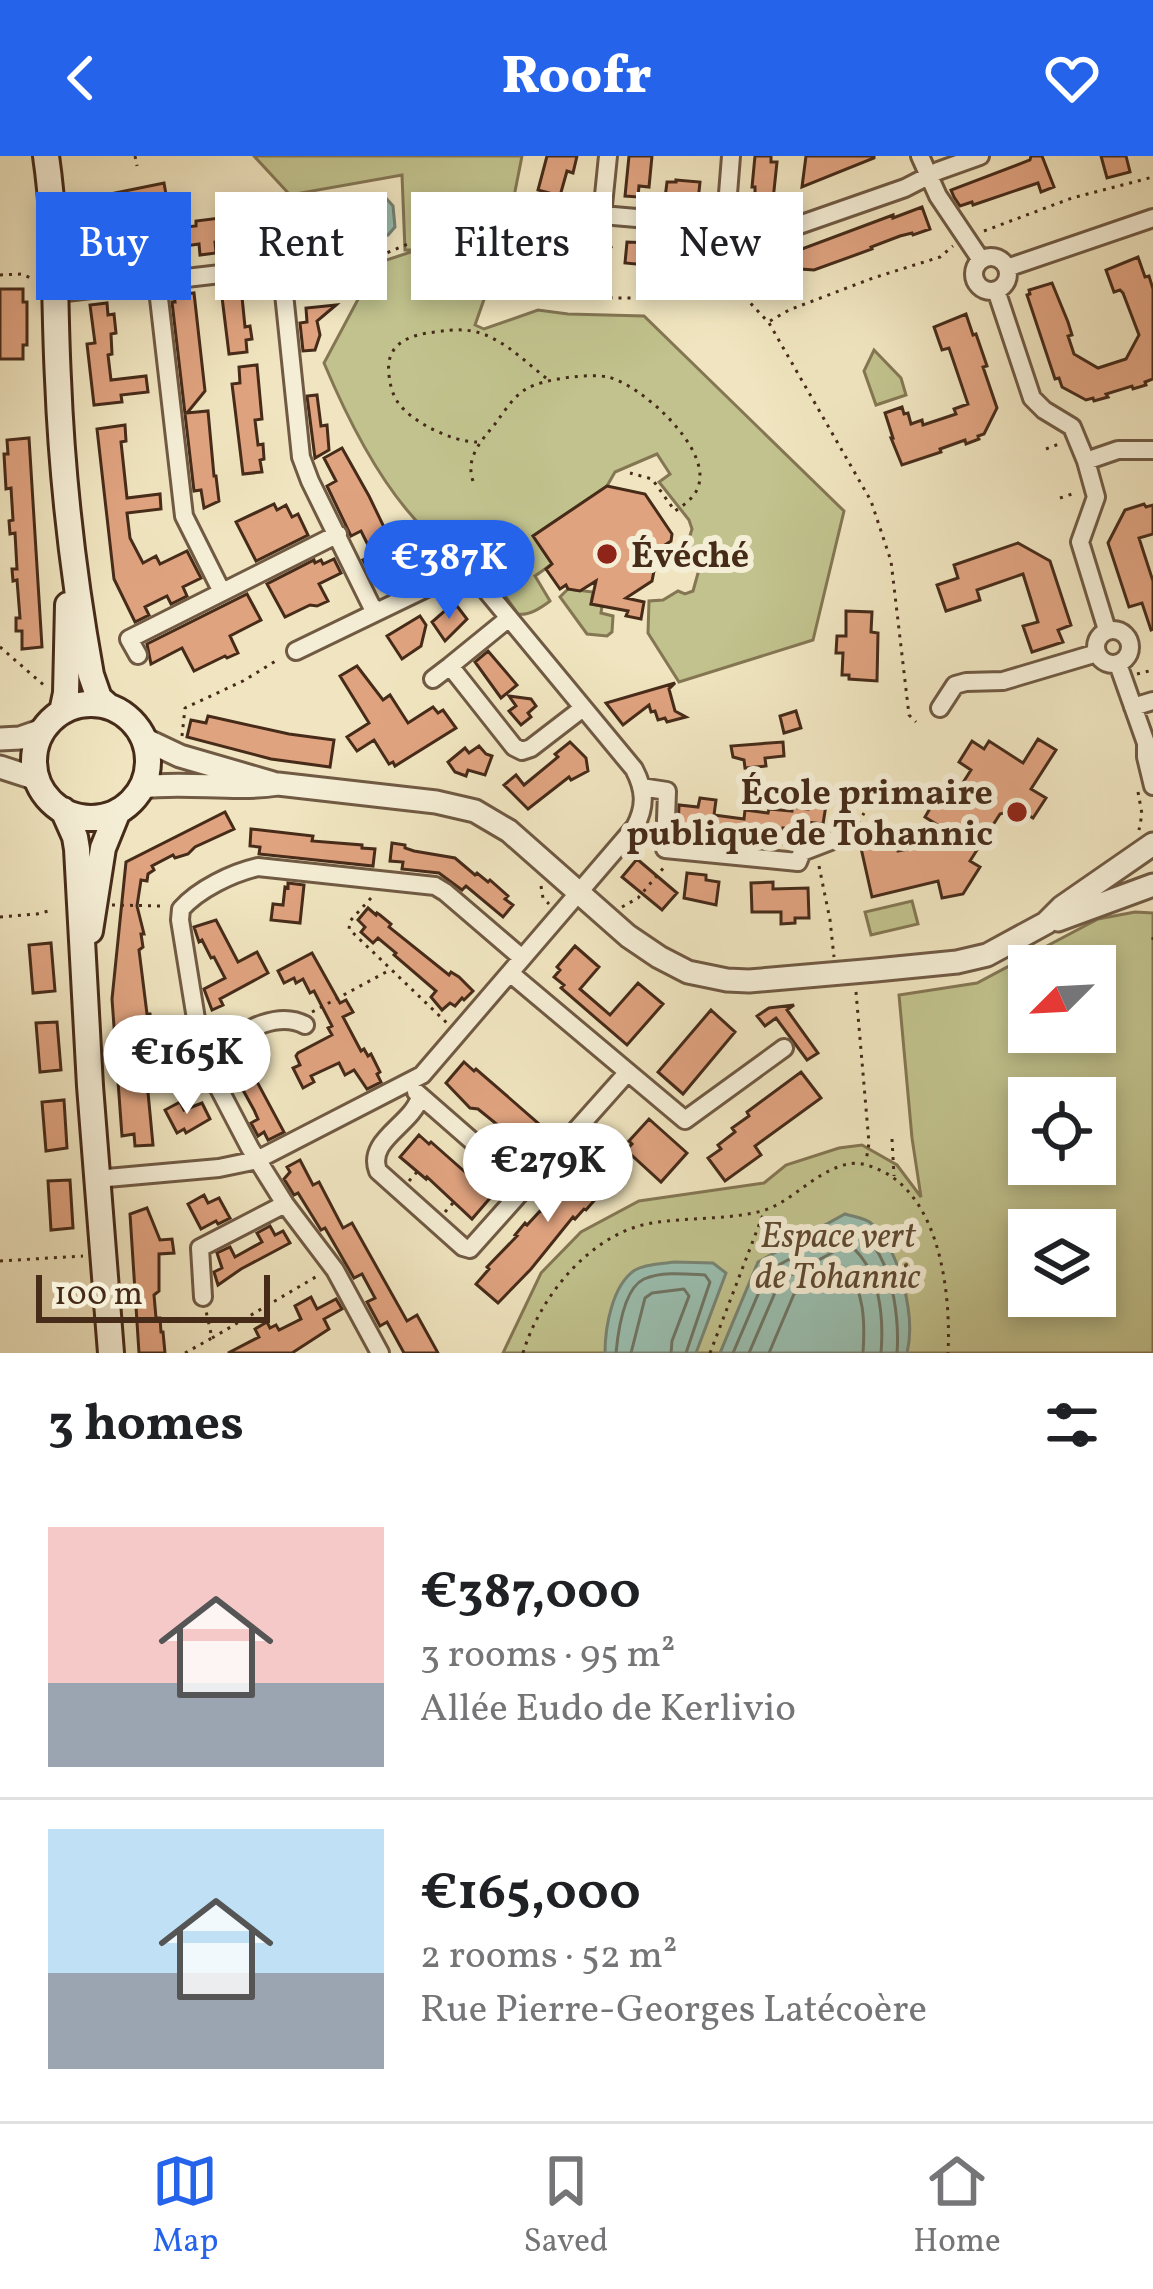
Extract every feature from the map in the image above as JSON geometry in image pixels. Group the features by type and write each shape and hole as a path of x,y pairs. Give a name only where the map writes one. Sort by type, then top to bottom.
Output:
{"main road":[{"path":"42,156 43,192"},
{"path":"42,156 43,266 57,374"},
{"path":"48,300 68,531 66,693 52,711 35,754 43,791 63,810 77,849 110,1353"},
{"path":"63,810 90,818 118,811 141,788 148,764 144,739 129,718 99,698 91,675 68,531"},
{"path":"52,711 84,704 108,706"},
{"path":"85,963 103,848 118,811"}],"street":[{"path":"604,192 608,156"},
{"path":"728,192 730,156"},
{"path":"920,156 938,196 981,260"},
{"path":"803,224 980,156"},
{"path":"1007,268 1153,218"},
{"path":"996,258 1007,268 1004,284 996,290 977,284 975,268 981,260 996,258"},
{"path":"996,290 1032,398 1072,427 1086,460 1096,497 1080,542 1107,630"},
{"path":"159,300 184,516 222,592"},
{"path":"285,300 302,457 376,610"},
{"path":"1086,460 1118,450 1153,450"},
{"path":"138,655 129,639 338,534"},
{"path":"296,651 443,580 470,580 485,589 634,770 644,803 634,826 422,1075 414,1090 417,1108 379,1148 374,1163 378,1172 470,1249 627,1072"},
{"path":"433,679 509,618"},
{"path":"1107,630 1120,631 1130,641 1129,655 1118,664 1106,663 1097,653 1097,640 1107,630"},
{"path":"940,708 955,686 966,682 1003,681 1097,653"},
{"path":"1118,664 1149,746 1146,791"},
{"path":"450,666 522,751 583,708"},
{"path":"1133,707 1153,701"},
{"path":"0,739 20,738 52,711"},
{"path":"144,739 180,756 278,784 476,811 509,831 658,957 688,972 727,980 957,962 998,950 1046,923 1153,885"},
{"path":"0,767 38,779"},
{"path":"141,788 278,784"},
{"path":"641,787 667,791 665,849 798,862 802,852 846,837"},
{"path":"1046,923 1143,843"},
{"path":"372,1350 335,1270 257,1160 202,1056 180,920 182,909 202,892 257,867 440,888 627,1072 685,1120 784,1048"},
{"path":"202,1056 272,1020 301,1022"},
{"path":"96,1178 219,1168 257,1160 414,1090"},
{"path":"414,1090 526,1189"},
{"path":"203,1298 200,1248 285,1204"}],"path":[{"path":"135,156 137,166"},
{"path":"0,274 22,274 36,281"},
{"path":"747,300 769,322 871,501 891,561 909,715 916,722"},
{"path":"479,442 463,442 434,430 398,404 387,362 398,344 428,332 472,331 500,342 551,382"},
{"path":"473,481 471,462 479,442 516,397 528,387 582,376 609,378 642,393 687,439 695,454 699,488 674,511 652,479 630,473"},
{"path":"0,647 52,711"},
{"path":"180,756 185,707 296,651"},
{"path":"1143,843 1139,832 1146,791"},
{"path":"846,837 864,813"},
{"path":"620,908 638,898 679,850"},
{"path":"817,856 834,958"},
{"path":"538,877 546,902 541,911"},
{"path":"373,880 372,897 348,925 458,1034"},
{"path":"109,905 174,904 182,909"},
{"path":"0,917 52,910"},
{"path":"301,1022 390,970"},
{"path":"855,983 869,1144 866,1163"},
{"path":"892,1139 894,1178"},
{"path":"523,1353 555,1291 580,1261 613,1237 648,1223 764,1210 843,1165 866,1163 894,1178 914,1198 931,1230 946,1281 949,1353"},
{"path":"710,1353 764,1210"},
{"path":"0,1261 103,1257"},
{"path":"185,1353 322,1273"},
{"path":"203,1298 212,1338"}],"green space":[{"path":"254,156 522,156 515,192 411,192 411,250 405,250 402,175 287,192"},
{"path":"411,252 411,300 484,300 475,325 484,329 538,310 644,316 844,511 813,640 679,682 648,633 649,601 693,591 700,566 698,558 685,552 692,529 659,482 670,474 657,454 615,472 607,486 533,536 552,564 535,576 550,601 531,613 518,614 462,535 445,547 407,510 359,438 324,363 358,300 387,300 387,260"},
{"path":"874,350 901,378 906,395 876,405 864,371"},
{"path":"568,589 593,592 591,604 613,616 612,632 587,634 560,597"},
{"path":"912,901 918,924 871,935 865,912"},
{"name":"Espace vert de Tohannic","path":"1153,913 1153,1353 503,1353 541,1273 581,1232 639,1201 764,1183 786,1165 862,1145 897,1165 921,1197 899,995 977,983 1008,967 1008,1053 1116,1053 1116,945 1049,945 1098,919"}],"water":[{"path":"387,199 393,206 395,227 388,235"},
{"path":"845,1214 869,1222 891,1250 907,1303 907,1353 720,1353 758,1262"},
{"path":"713,1263 726,1273 696,1353 605,1353 611,1308 627,1277 644,1266"}],"building":[{"path":"547,156 577,156 561,192 538,190"},
{"path":"629,156 652,156 649,187 639,186 636,197 625,196"},
{"path":"755,156 771,156 771,162 777,162 774,192 755,192"},
{"path":"806,156 874,156 874,158 802,187"},
{"path":"1031,156 1042,156 1054,187 1041,192 1038,183 973,205 960,206 954,197 951,190"},
{"path":"1101,156 1126,156 1130,172 1107,178"},
{"path":"667,182 700,182 699,192 666,192"},
{"path":"164,183 166,192 120,192"},
{"path":"922,207 930,229 814,270 803,269 803,249"},
{"path":"215,219 215,253 200,255 199,244 191,245 191,226 196,221"},
{"path":"627,242 636,242 636,264 625,263"},
{"path":"1138,257 1153,289 1153,379 1106,394 1108,397 1086,400 1055,379 1027,295 1029,290 1052,283 1068,322 1074,354 1098,368 1126,359 1139,335 1123,293 1114,292 1106,270"},
{"path":"0,289 23,289 27,345 23,345 23,359 0,359"},
{"path":"191,293 205,391 187,413 208,411 219,501 204,508 201,490 194,491 172,302 191,300"},
{"path":"222,300 242,300 245,327 250,326 252,339 246,340 247,352 229,354"},
{"path":"107,303 116,333 111,334 112,354 108,355 111,380 146,376 148,392 121,395 122,402 94,405 87,344 95,343 90,305"},
{"path":"336,305 317,321 320,335 315,350 303,351 300,323 307,322 306,308"},
{"path":"966,314 987,366 983,367 997,408 979,439 902,465 885,413 902,407 911,424 922,420 923,425 956,414 954,409 968,404 949,348 942,350 934,327"},
{"path":"257,365 262,419 255,420 264,459 260,460 262,472 243,474 232,384 240,383 239,367"},
{"path":"317,395 329,450 315,458 307,396"},
{"path":"125,425 126,441 121,442 127,498 160,494 161,509 127,513 130,538 143,563 156,556 160,564 187,551 201,578 183,587 187,596 171,604 167,596 145,607 149,615 135,622 114,579 97,429"},
{"path":"29,438 42,647 22,649 22,631 16,631 16,618 20,618 12,569 17,569 15,533 10,534 11,488 6,489 4,454 8,454 7,440"},
{"path":"342,448 409,579 390,589 379,568 370,573 363,560 373,555 361,531 351,536 327,486 336,481 324,458"},
{"name":"Évéché","path":"607,486 645,494 672,534 665,545 667,558 655,566 652,581 626,598 644,602 641,619 626,616 628,611 591,604 596,581 580,591 566,585 560,589 546,569 552,564 533,536"},
{"path":"274,504 277,510 286,505 292,517 298,514 308,535 256,561 236,522"},
{"path":"1153,505 1153,534 1139,538 1153,581 1151,630 1142,603 1129,607 1108,543 1125,510"},
{"path":"1018,543 1050,561 1071,625 1058,630 1063,642 1032,652 1023,626 1038,622 1023,574 977,590 980,600 946,611 937,585 958,578 954,565"},
{"path":"334,559 341,573 319,584 328,601 285,617 267,584 314,560 323,564"},
{"path":"247,594 261,620 230,636 238,653 194,671 182,648 151,664 147,644"},
{"path":"457,606 467,619 445,641 432,622"},
{"path":"846,611 872,612 871,632 878,633 877,681 842,675 843,653 836,653 837,636 846,636"},
{"path":"420,616 426,625 421,646 402,659 387,636"},
{"path":"488,651 517,685 501,698 475,662"},
{"path":"357,666 383,700 390,695 408,723 433,707 438,713 443,710 456,728 395,766 374,740 357,751 347,737 369,723 340,676"},
{"path":"675,683 669,689 675,711 686,717 658,720 649,705 623,725 606,703"},
{"path":"509,696 531,699 536,706 521,725 509,711 516,706"},
{"path":"796,711 801,728 784,733 780,716"},
{"path":"208,716 334,740 330,767 271,759 187,737 191,720 206,723"},
{"path":"1038,739 1056,750 1031,789 1046,798 1033,818 1011,805 1000,814 970,861 980,867 963,894 942,898 938,881 872,897 861,848 895,841 898,851 923,846 936,824 925,817 938,795 950,803 971,770 959,762 972,741 984,749 989,741 1023,763"},
{"path":"570,742 586,758 588,771 569,777 528,809 504,785 516,775 524,785"},
{"path":"783,742 784,756 765,758 766,766 745,768 744,760 733,757 731,746"},
{"path":"479,746 492,756 485,775 455,772 448,762 465,748 469,753"},
{"path":"700,798 716,800 714,815 744,819 745,810 768,813 769,809 808,809 809,803 826,805 823,824 807,822 806,831 783,828 781,844 775,847 694,839 695,833 678,831 679,805 698,807"},
{"path":"225,812 234,829 188,854 173,855 152,866 147,881 141,880 137,906 144,934 139,950 151,1026 142,1029 153,1145 135,1146 134,1134 122,1136 112,999 126,862"},
{"path":"251,829 362,845 375,849 373,866 259,854 260,847 250,846"},
{"path":"392,843 455,858 475,875 490,880 513,905 503,917 466,886 462,890 439,873 402,869 403,862 390,861"},
{"path":"637,859 677,893 662,910 622,877"},
{"path":"687,873 719,882 716,905 684,898"},
{"path":"773,882 773,889 808,888 809,918 781,924 781,912 752,912 751,883"},
{"path":"288,883 304,885 300,923 271,920 273,904 283,905"},
{"path":"368,908 473,991 442,1010 431,997 436,991 378,938 373,943 361,932 365,927 358,920"},
{"path":"216,920 238,962 257,952 268,973 220,999 223,1005 212,1010 204,989 225,978 194,927"},
{"path":"51,943 55,991 33,993 29,945"},
{"path":"575,946 599,967 580,989 610,1015 638,983 663,1004 627,1045 554,977"},
{"path":"312,953 340,1003 346,1000 353,1012 343,1017 361,1051 371,1054 380,1072 381,1082 367,1089 354,1070 345,1075 339,1063 311,1076 314,1082 303,1088 293,1068 300,1065 298,1053 332,1035 314,991 310,993 303,979 284,983 278,971"},
{"path":"794,1005 787,1010 818,1053 807,1060 776,1018 765,1026 757,1016 769,1008"},
{"path":"711,1010 735,1032 683,1094 658,1072"},
{"path":"57,1022 61,1070 40,1072 36,1023"},
{"path":"235,1051 247,1063 284,1132 268,1140 264,1132 258,1136 251,1123 258,1119 238,1081 231,1084 222,1068 228,1064 225,1058"},
{"path":"464,1062 546,1134 528,1155 446,1083"},
{"path":"801,1072 821,1098 755,1146 761,1155 725,1181 708,1158 735,1132 732,1128 749,1116 747,1112"},
{"path":"64,1100 67,1148 46,1151 42,1102"},
{"path":"180,1102 184,1110 202,1103 210,1119 177,1133 165,1110"},
{"path":"649,1119 687,1153 661,1182 626,1150"},
{"path":"419,1135 491,1197 472,1219 400,1157"},
{"path":"600,1147 621,1166 614,1178 498,1303 476,1284 487,1267"},
{"path":"300,1160 313,1185 319,1182 343,1228 352,1223 407,1321 417,1315 438,1353 404,1353 387,1322 380,1326 367,1302 375,1298 362,1274 354,1278 325,1228 321,1230 284,1179 290,1172 287,1167"},
{"path":"70,1180 73,1228 51,1230 48,1181"},
{"path":"204,1195 208,1203 219,1198 230,1218 201,1229 188,1204"},
{"path":"147,1208 160,1240 172,1239 174,1253 159,1254 159,1291 154,1295 165,1353 139,1353 130,1214"},
{"path":"270,1226 275,1235 283,1231 290,1243 218,1285 214,1272 222,1268 217,1253 230,1247 235,1257 262,1242 257,1233"},
{"path":"311,1297 317,1309 336,1299 342,1309 324,1319 329,1329 292,1353 228,1353 259,1337 255,1329 267,1322 279,1330 301,1319 295,1306"}],"place":[{"name":"Évéché","path":"607,554"},
{"name":"École primaire publique de Tohannic","path":"1017,812"}]}
